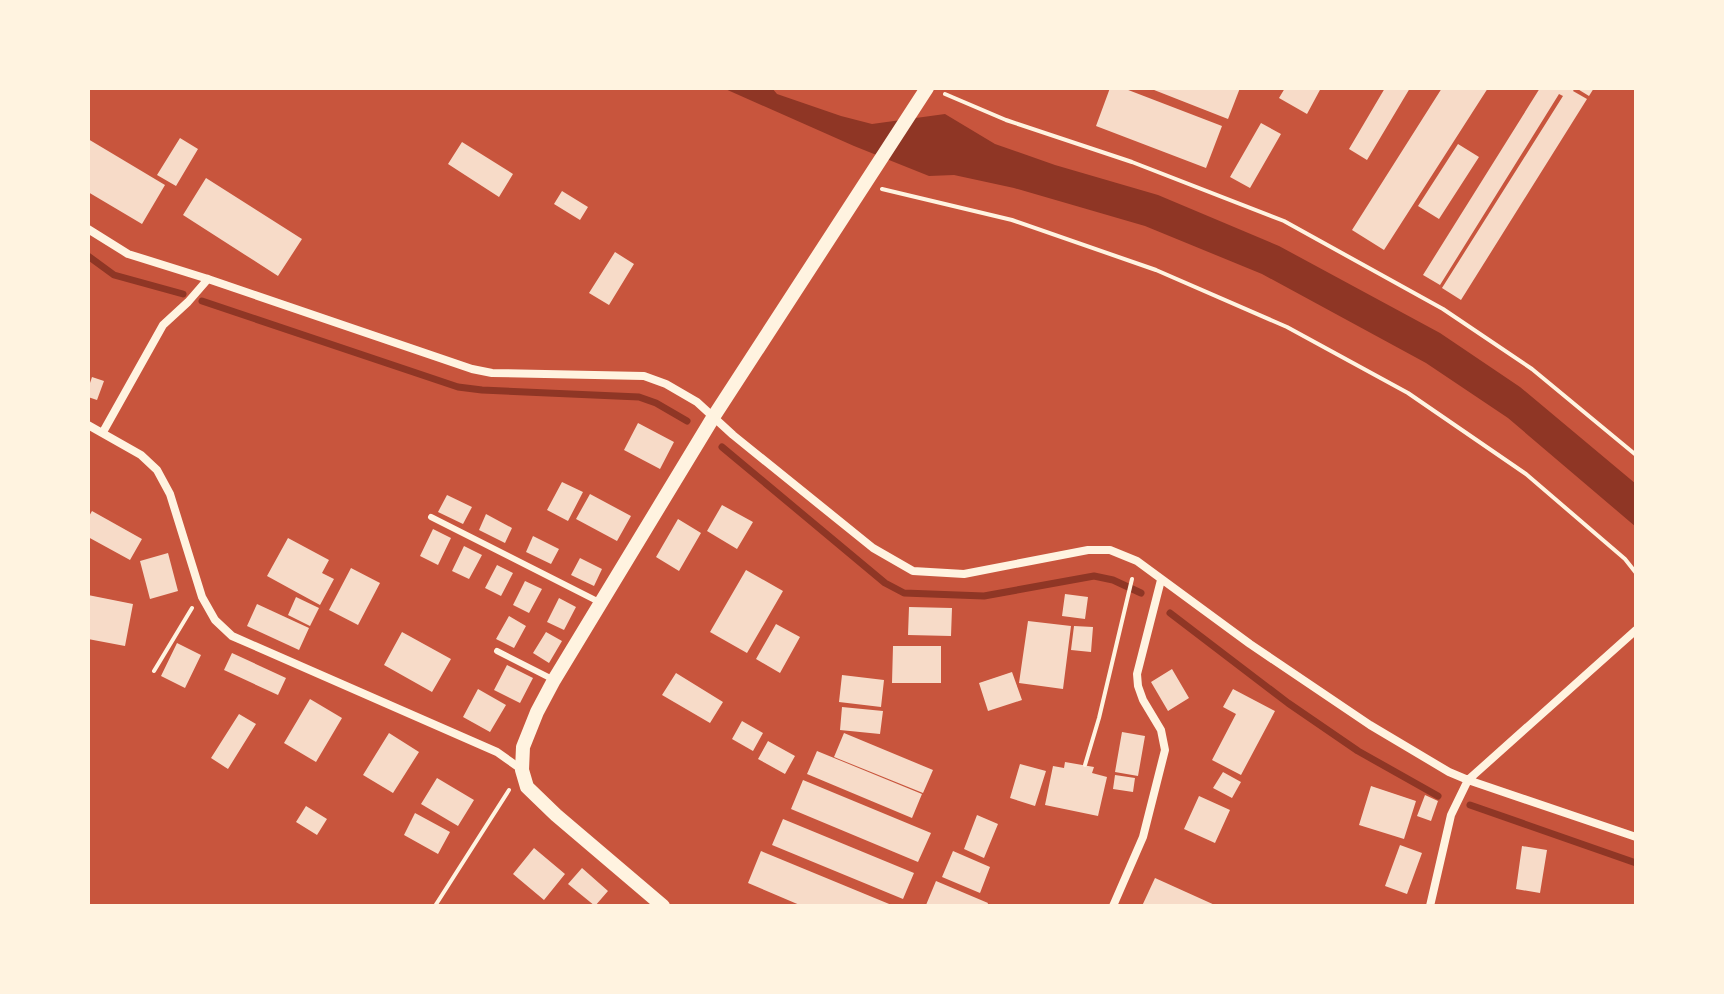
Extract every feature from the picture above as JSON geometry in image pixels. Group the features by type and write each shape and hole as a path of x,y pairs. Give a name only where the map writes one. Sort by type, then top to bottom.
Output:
{"street":[{"path":"663,906 527,787 522,770 523,747 554,680 714,416 929,91"},
{"path":"88,229 128,254 472,369 492,373 644,376 666,384 697,402 733,435 873,548 913,571 964,574 1088,550 1110,550 1137,561 1250,644 1370,725 1449,772 1636,837"},
{"path":"103,432 163,325 208,279"},
{"path":"88,425 141,455 157,470 170,494 202,597 215,620 232,636 497,752 522,770"},
{"path":"1113,906 1143,837 1165,750 1161,730 1143,700 1137,674 1161,580"},
{"path":"1430,906 1451,815 1468,780 1636,630"}],"lane":[{"path":"431,517 601,603"},
{"path":"497,651 554,680"}],"path":[{"path":"929,91 1132,162 1284,221 1443,309 1532,369 1636,455"},
{"path":"869,186 1012,220 1156,270 1287,327 1408,393 1513,465 1625,559 1636,573"},
{"path":"1085,765 1133,578"},
{"path":"154,671 191,608 202,597"},
{"path":"435,906 509,789"}],"shaded area":[{"path":"723,88 772,88 777,94 872,124 945,114 995,144 1158,195 1279,246 1440,333 1520,387 1636,484 1636,527 1508,418 1426,363 1262,274 1145,226 1014,188 954,175 929,176"}],"building":[{"path":"1110,88 1123,88 1222,126 1206,168 1096,126"},
{"path":"1149,88 1240,88 1228,119"},
{"path":"1285,88 1321,88 1307,114 1279,98"},
{"path":"1385,88 1410,88 1367,160 1349,149"},
{"path":"1442,88 1488,88 1384,250 1352,230"},
{"path":"1540,88 1575,88 1573,91 1587,99 1461,300 1442,288 1563,96 1559,94 1440,285 1423,275"},
{"path":"1576,88 1594,88 1589,96"},
{"path":"1261,123 1281,134 1250,188 1230,177"},
{"path":"180,138 198,149 176,186 157,175"},
{"path":"88,139 165,185 142,224 88,192"},
{"path":"462,142 513,174 499,197 448,164"},
{"path":"1458,144 1479,157 1439,219 1418,206"},
{"path":"206,178 302,239 278,276 183,215"},
{"path":"562,191 588,207 580,220 554,204"},
{"path":"615,252 634,264 609,305 589,293"},
{"path":"92,377 104,381 97,400 88,397"},
{"path":"638,423 674,442 660,469 624,450"},
{"path":"562,482 583,492 568,521 547,510"},
{"path":"590,494 631,516 617,541 576,519"},
{"path":"447,495 472,507 463,524 438,512"},
{"path":"722,505 753,522 737,549 707,531"},
{"path":"92,511 142,539 130,560 88,537 88,518"},
{"path":"486,514 512,528 505,543 479,530"},
{"path":"678,519 701,533 679,571 656,557"},
{"path":"433,529 451,538 438,565 420,556"},
{"path":"533,536 559,549 551,564 526,552"},
{"path":"288,538 329,560 322,573 334,579 320,605 267,576"},
{"path":"464,546 482,555 469,579 452,571"},
{"path":"168,553 178,591 150,599 140,561"},
{"path":"580,558 602,569 594,586 571,575"},
{"path":"497,565 513,573 501,596 485,588"},
{"path":"351,568 380,583 358,625 329,610"},
{"path":"746,570 783,591 747,653 710,632"},
{"path":"525,581 542,589 529,613 513,605"},
{"path":"1065,594 1088,597 1085,619 1062,616"},
{"path":"88,595 133,604 125,646 88,639"},
{"path":"296,597 319,608 310,626 288,615"},
{"path":"559,598 576,607 564,630 547,622"},
{"path":"257,604 309,628 299,650 247,626"},
{"path":"909,607 952,608 951,636 908,635"},
{"path":"509,616 526,626 514,648 496,639"},
{"path":"1028,621 1071,626 1063,689 1019,683"},
{"path":"776,624 800,637 780,673 756,659"},
{"path":"1074,626 1093,627 1091,652 1071,650"},
{"path":"402,632 451,659 432,692 384,665"},
{"path":"546,632 562,641 549,663 533,653"},
{"path":"177,643 201,655 185,688 161,676"},
{"path":"893,646 941,646 941,683 892,683"},
{"path":"232,653 286,678 278,695 224,670"},
{"path":"507,665 533,678 520,703 494,690"},
{"path":"1172,669 1189,698 1168,711 1151,682"},
{"path":"1012,672 1022,700 988,711 979,683"},
{"path":"676,673 723,702 710,723 662,695"},
{"path":"842,675 884,680 881,707 839,702"},
{"path":"478,689 506,705 490,732 463,717"},
{"path":"1233,689 1275,711 1241,775 1212,760 1236,714 1223,707"},
{"path":"310,699 342,718 316,762 284,743"},
{"path":"842,707 883,711 880,734 840,730"},
{"path":"239,714 256,724 228,769 211,758"},
{"path":"742,721 763,733 753,751 732,739"},
{"path":"1122,732 1145,736 1138,776 1115,772"},
{"path":"389,733 419,752 393,793 363,775"},
{"path":"844,733 933,770 923,793 834,757"},
{"path":"768,741 795,756 785,774 758,759"},
{"path":"817,751 922,794 912,818 807,774"},
{"path":"1065,762 1094,767 1092,773 1107,777 1098,816 1045,805 1053,766 1064,768"},
{"path":"1020,764 1046,771 1035,806 1010,798"},
{"path":"1223,772 1241,782 1232,798 1213,788"},
{"path":"1115,775 1135,778 1133,792 1113,789"},
{"path":"437,778 474,800 458,826 421,804"},
{"path":"803,780 931,833 918,862 791,809"},
{"path":"1371,786 1416,801 1404,839 1359,825"},
{"path":"1425,795 1438,801 1431,821 1417,816"},
{"path":"1199,796 1230,810 1215,843 1184,829"},
{"path":"306,806 327,819 317,835 296,822"},
{"path":"415,813 450,832 438,854 404,835"},
{"path":"977,815 998,824 984,858 964,849"},
{"path":"783,819 914,873 903,899 772,845"},
{"path":"1400,845 1422,853 1407,894 1385,886"},
{"path":"1522,846 1547,850 1540,893 1516,889"},
{"path":"534,848 565,874 544,900 513,874"},
{"path":"761,851 894,906 802,906 748,883"},
{"path":"953,851 990,867 980,893 942,877"},
{"path":"582,868 608,891 595,906 568,884"},
{"path":"1155,878 1217,906 1142,906"},
{"path":"936,881 988,903 987,906 926,905"}],"waterway":[{"path":"88,256 114,275 183,294"},
{"path":"202,301 458,387 639,397 687,421"},
{"path":"722,447 885,583 904,593 984,596 1094,576 1113,580 1141,593"},
{"path":"1170,613 1288,703 1358,751 1438,796"},
{"path":"1470,805 1636,863"}]}
